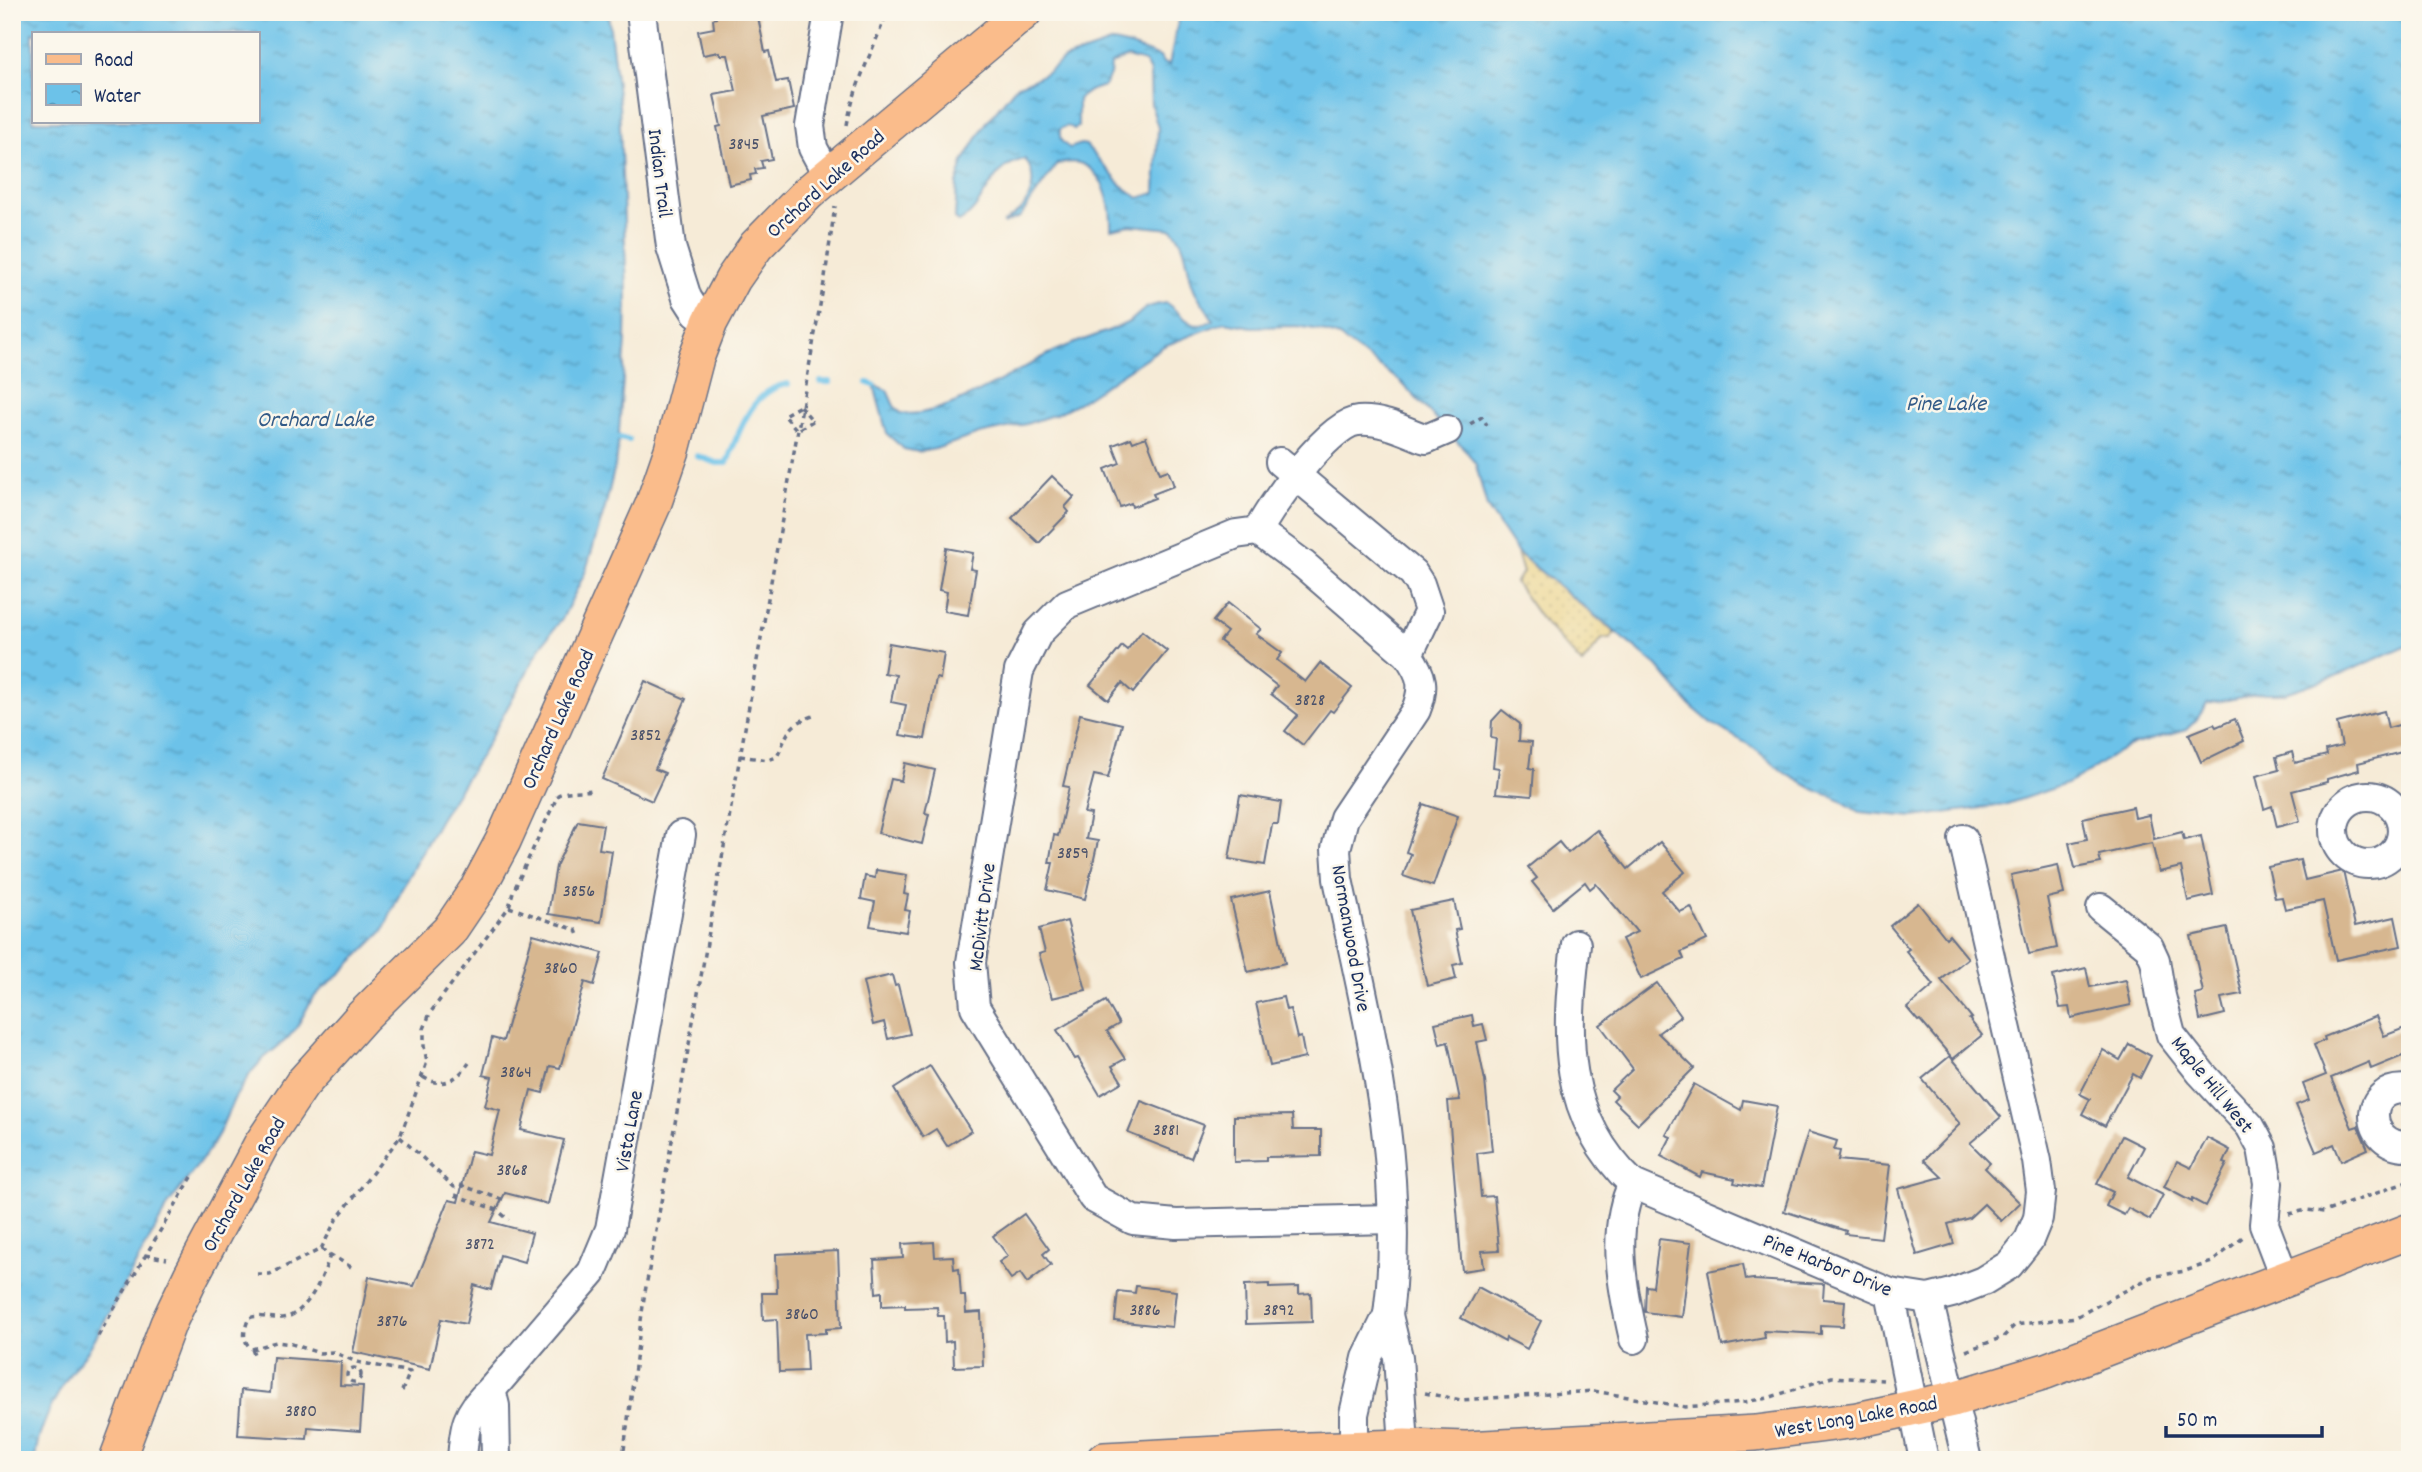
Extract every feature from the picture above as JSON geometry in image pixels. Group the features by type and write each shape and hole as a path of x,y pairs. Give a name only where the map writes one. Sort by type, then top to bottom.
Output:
{"main road":[{"name":"Orchard Lake Road","path":"117,1460 168,1324 261,1145 302,1084 362,1017 449,931 478,888 503,841 653,505 696,358 710,322 733,279 756,246 793,206 1024,12"},
{"name":"West Long Lake Road","path":"1104,1460 1405,1453 1755,1433 1857,1420 1953,1399 2046,1371 2410,1231"}],"street":[{"name":"Indian Trail","path":"642,12 671,247 687,298 696,312 710,322"},
{"path":"829,12 810,126 813,148 835,171"},
{"path":"1258,531 1288,469 1343,425 1357,421 1389,426 1426,439 1447,430"},
{"path":"1288,469 1413,573 1420,584 1429,611 1408,655"},
{"name":"Normanwood Drive","path":"1258,531 1304,565 1408,655 1420,671 1423,694 1416,710 1343,818 1336,849 1338,879 1383,1096 1393,1219 1388,1315 1367,1358 1354,1414 1354,1454"},
{"name":"McDivitt Drive","path":"1258,531 1236,534 1067,604 1038,633 1019,671 971,962 975,1007 1093,1198 1133,1220 1176,1224 1393,1219"},
{"name":"Vista Lane","path":"462,1460 467,1419 476,1404 592,1272 610,1229 681,835"},
{"name":"Pine Harbor Drive","path":"1576,944 1569,1003 1569,1052 1583,1114 1612,1165 1633,1184 1890,1293 1928,1299 1952,1293 1983,1281 2009,1265 2029,1240 2038,1218 2042,1191 2022,1088 1963,839"},
{"name":"Maple Hill West","path":"2101,908 2149,947 2155,960 2171,1035 2201,1073 2250,1126 2262,1148 2268,1183 2264,1224 2285,1279"},
{"path":"2410,1090 2388,1091 2379,1098 2373,1111 2378,1132 2384,1140 2410,1146"},
{"path":"1633,1184 1625,1200 1620,1251 1624,1299 1634,1339"},
{"path":"1890,1293 1924,1460"},
{"path":"1928,1299 1967,1460"},
{"name":"Normanwood Drive","path":"1388,1315 1398,1357 1405,1453"},
{"path":"491,1390 495,1406 496,1460"},
{"path":"465,1430 495,1431"}],"path":[{"path":"624,1450 644,1298 800,405 825,276 835,171 851,100 887,12"},
{"path":"797,430 813,421 800,405"},
{"path":"797,430 784,415 800,405"},
{"path":"739,756 768,760 777,757 790,727 816,715"},
{"path":"257,1274 270,1274 321,1248 336,1220 400,1137 427,1062 424,1029 430,1013 509,907 513,892 558,795 567,791 584,793 595,789"},
{"path":"509,907 576,930 579,938"},
{"path":"423,1077 437,1083 451,1081 461,1074 469,1063"},
{"path":"400,1137 454,1187 460,1185 507,1201"},
{"path":"98,1336 192,1177"},
{"path":"455,1195 496,1210 509,1220"},
{"path":"321,1248 351,1267"},
{"path":"145,1255 167,1259"},
{"path":"255,1357 244,1335 249,1318 257,1315 285,1318 297,1312 326,1269 330,1255"},
{"path":"252,1349 276,1342 284,1343 319,1353 333,1352 355,1362 410,1372 402,1391"},
{"path":"355,1362 355,1369"}],"sand":[{"path":"1517,552 1615,633 1610,639 1603,638 1582,664 1542,620 1515,582 1523,573"}],"water":[{"name":"Orchard Lake","path":"12,12 608,12 619,103 627,292 626,341 617,457 585,573 563,617 542,645 481,755 440,819 403,886 383,931 312,999 297,1027 252,1071 234,1099 209,1150 169,1204 88,1351 62,1387 41,1432 35,1460 12,1460"},
{"name":"Pine Lake","path":"1180,12 2410,12 2410,644 2344,673 2285,693 2262,693 2207,704 2186,730 2132,745 2081,777 2004,805 1914,817 1859,812 1785,773 1751,746 1711,723 1690,705 1657,666 1517,552 1487,507 1476,465 1467,452 1401,382 1339,337 1297,326 1252,327 1225,322 1164,346 1080,402 1056,414 1026,424 979,434 935,449 919,452 904,449 887,434 874,385 887,390 894,406 901,413 935,410 976,393 1059,349 1129,322 1150,306 1166,303 1193,324 1205,324 1213,320 1195,291 1185,251 1178,236 1172,229 1130,225 1111,229 1105,190 1095,173 1079,163 1057,164 1020,217 1003,224 1024,206 1032,188 1031,171 1025,159 1013,163 1003,169 969,215 959,222 955,219 957,184 963,162 986,123 1017,85 1033,80 1064,59 1113,42 1160,57 1163,63 1169,65","holes":["1127,57 1145,62 1150,72 1151,104 1158,128 1155,193 1139,198 1121,185 1086,145 1070,148 1064,144 1060,129 1078,127 1078,99 1089,91 1104,86 1110,75 1111,64"]}],"building":[{"path":"715,12 757,12 765,52 769,51 776,82 788,80 794,109 763,116 772,159 761,161 763,168 755,169 756,174 750,175 751,180 729,185 717,127 721,126 714,95 736,91 728,55 720,55 719,52 703,55 698,31 714,28"},
{"path":"1146,437 1160,473 1168,470 1174,486 1153,494 1155,498 1132,507 1131,503 1120,507 1105,469 1120,463 1113,445 1131,438 1133,442"},
{"path":"1052,476 1074,497 1065,507 1069,512 1039,543 1012,518"},
{"path":"946,548 973,553 970,569 976,570 968,615 944,611 947,592 939,590"},
{"path":"1228,603 1261,629 1256,634 1282,653 1277,660 1305,682 1320,663 1352,688 1333,712 1330,710 1303,745 1285,731 1298,715 1271,694 1277,686 1220,641 1227,632 1213,621"},
{"path":"1142,631 1167,651 1133,693 1122,683 1108,700 1090,685 1122,646 1127,650"},
{"path":"889,643 944,653 940,679 936,678 925,739 900,735 906,705 891,702 896,675 884,673"},
{"path":"645,681 686,699 655,769 665,773 652,801 602,779"},
{"path":"1502,710 1520,724 1519,741 1532,742 1529,768 1534,769 1532,796 1496,793 1499,768 1493,767 1496,739 1491,738 1492,721"},
{"path":"2384,711 2388,728 2406,723 2410,750 2358,763 2359,770 2292,791 2300,821 2277,827 2272,806 2264,809 2256,776 2279,770 2276,757 2292,752 2295,763 2327,755 2326,750 2342,746 2337,723"},
{"path":"1080,714 1122,724 1108,778 1094,775 1084,813 1091,814 1086,839 1098,841 1085,899 1047,890 1053,863 1049,863 1054,835 1058,836 1069,787 1063,786"},
{"path":"2235,719 2244,741 2201,762 2189,734"},
{"path":"905,763 935,770 925,813 929,814 922,844 878,833 891,779 901,781"},
{"path":"1240,795 1281,802 1278,824 1272,824 1265,865 1229,859"},
{"path":"1423,804 1458,816 1433,886 1403,876 1411,854 1406,852"},
{"path":"2133,807 2135,818 2149,815 2154,839 2182,832 2184,840 2201,836 2213,895 2188,901 2181,867 2159,872 2152,843 2099,855 2101,863 2075,868 2069,843 2087,839 2083,818"},
{"path":"578,821 603,825 599,849 612,851 601,922 548,914 556,866"},
{"path":"1597,830 1628,869 1660,842 1685,872 1662,891 1680,912 1691,907 1707,940 1681,952 1684,959 1641,979 1622,939 1637,932 1596,884 1590,889 1585,882 1553,908 1532,882 1537,878 1528,867 1559,842 1568,853"},
{"path":"2300,860 2305,880 2343,871 2355,926 2395,917 2401,946 2336,960 2323,901 2285,909 2282,897 2275,898 2268,867"},
{"path":"2058,865 2064,894 2047,898 2057,948 2029,954 2011,875"},
{"path":"876,870 907,875 904,894 908,895 905,910 910,911 906,932 870,926 875,902 861,899 865,876 875,878"},
{"path":"1270,891 1285,963 1248,972 1231,900"},
{"path":"1454,901 1460,929 1455,930 1462,963 1453,965 1456,979 1427,986 1410,910"},
{"path":"1918,903 1946,938 1949,935 1968,958 1941,980 1972,1018 1969,1019 1982,1035 1953,1059 1907,1008 1934,985 1906,951 1909,949 1890,926"},
{"path":"1067,921 1086,990 1052,998 1039,954 1045,952 1039,929"},
{"path":"2227,928 2242,994 2221,998 2225,1014 2200,1020 2195,994 2203,992 2191,936"},
{"path":"533,934 603,953 594,985 585,982 560,1068 550,1066 543,1093 531,1090 521,1130 564,1140 548,1204 505,1193 491,1222 532,1233 524,1262 500,1255 491,1290 474,1285 466,1324 441,1319 430,1369 353,1352 369,1277 414,1286 449,1200 458,1202 471,1151 489,1155 500,1110 485,1106 492,1077 483,1075 492,1038 503,1041"},
{"path":"2086,968 2090,987 2126,980 2131,1005 2071,1018 2069,1007 2060,1008 2053,976"},
{"path":"892,975 895,986 898,985 910,1034 888,1039 884,1022 873,1025 863,982"},
{"path":"1657,983 1681,1016 1658,1033 1694,1068 1638,1124 1613,1100 1617,1096 1611,1090 1633,1069 1600,1025"},
{"path":"1283,997 1286,1010 1290,1009 1297,1038 1301,1037 1305,1058 1270,1066 1256,1003"},
{"path":"1106,1001 1119,1024 1107,1031 1125,1059 1112,1066 1122,1082 1100,1095 1057,1030"},
{"path":"1472,1015 1474,1026 1483,1024 1487,1040 1477,1042 1485,1081 1492,1151 1477,1153 1481,1197 1494,1196 1499,1250 1482,1251 1484,1268 1462,1271 1448,1101 1460,1100 1448,1042 1440,1044 1435,1023"},
{"path":"2376,1016 2384,1036 2410,1026 2410,1053 2371,1069 2369,1062 2331,1078 2352,1128 2358,1126 2368,1149 2341,1161 2334,1144 2316,1152 2296,1105 2309,1100 2303,1084 2326,1075 2314,1045 2325,1040 2324,1037"},
{"path":"2129,1044 2151,1056 2140,1078 2133,1074 2105,1126 2082,1114 2090,1099 2080,1094 2103,1050 2120,1060"},
{"path":"1950,1056 2001,1117 1970,1143 1990,1163 1985,1168 2020,1203 2001,1221 1984,1204 1969,1218 1948,1224 1954,1244 1917,1255 1898,1189 1942,1177 1924,1160 1960,1124 1922,1079"},
{"path":"930,1066 971,1131 947,1146 936,1129 923,1137 894,1089"},
{"path":"1694,1084 1741,1110 1743,1100 1777,1106 1761,1188 1734,1183 1735,1179 1702,1172 1700,1177 1661,1156 1671,1137 1666,1135"},
{"path":"1141,1101 1204,1125 1191,1158 1128,1133"},
{"path":"1292,1115 1293,1130 1321,1130 1321,1156 1266,1157 1266,1161 1234,1162 1234,1116"},
{"path":"1808,1132 1837,1141 1834,1150 1840,1151 1838,1160 1890,1165 1881,1238 1845,1234 1846,1231 1784,1211"},
{"path":"2122,1136 2144,1147 2128,1177 2163,1195 2150,1220 2128,1208 2124,1215 2106,1206 2113,1192 2097,1184"},
{"path":"2207,1138 2230,1150 2224,1163 2227,1164 2205,1206 2164,1187 2177,1161 2191,1168"},
{"path":"1024,1214 1049,1249 1043,1254 1051,1265 1027,1283 1020,1273 1011,1279 999,1262 1008,1256 993,1236"},
{"path":"1659,1239 1691,1243 1682,1317 1645,1312 1646,1286 1653,1287"},
{"path":"934,1242 935,1257 953,1256 954,1269 959,1268 961,1296 965,1296 966,1313 981,1312 983,1366 954,1367 953,1341 945,1342 944,1316 938,1316 937,1307 882,1306 882,1292 876,1293 874,1260 903,1258 902,1244"},
{"path":"838,1251 841,1328 826,1329 826,1333 805,1334 807,1371 779,1372 777,1319 763,1320 762,1293 777,1293 776,1254"},
{"path":"1743,1264 1746,1280 1824,1284 1823,1299 1845,1301 1843,1326 1821,1325 1821,1334 1764,1331 1765,1338 1722,1346 1708,1271"},
{"path":"1269,1284 1269,1288 1299,1287 1299,1294 1311,1293 1312,1322 1246,1324 1245,1285"},
{"path":"1136,1286 1176,1291 1172,1327 1115,1321 1118,1291 1135,1293"},
{"path":"1478,1287 1541,1321 1527,1349 1506,1338 1505,1342 1461,1318"},
{"path":"273,1357 341,1362 340,1385 363,1386 360,1431 308,1427 307,1439 238,1435 241,1390 270,1393"}],"waterway":[{"path":"821,382 830,382"},
{"path":"868,383 874,385"},
{"path":"697,456 717,463 727,463 741,427 755,404 764,394 788,384"},
{"path":"619,438 629,440"}]}
